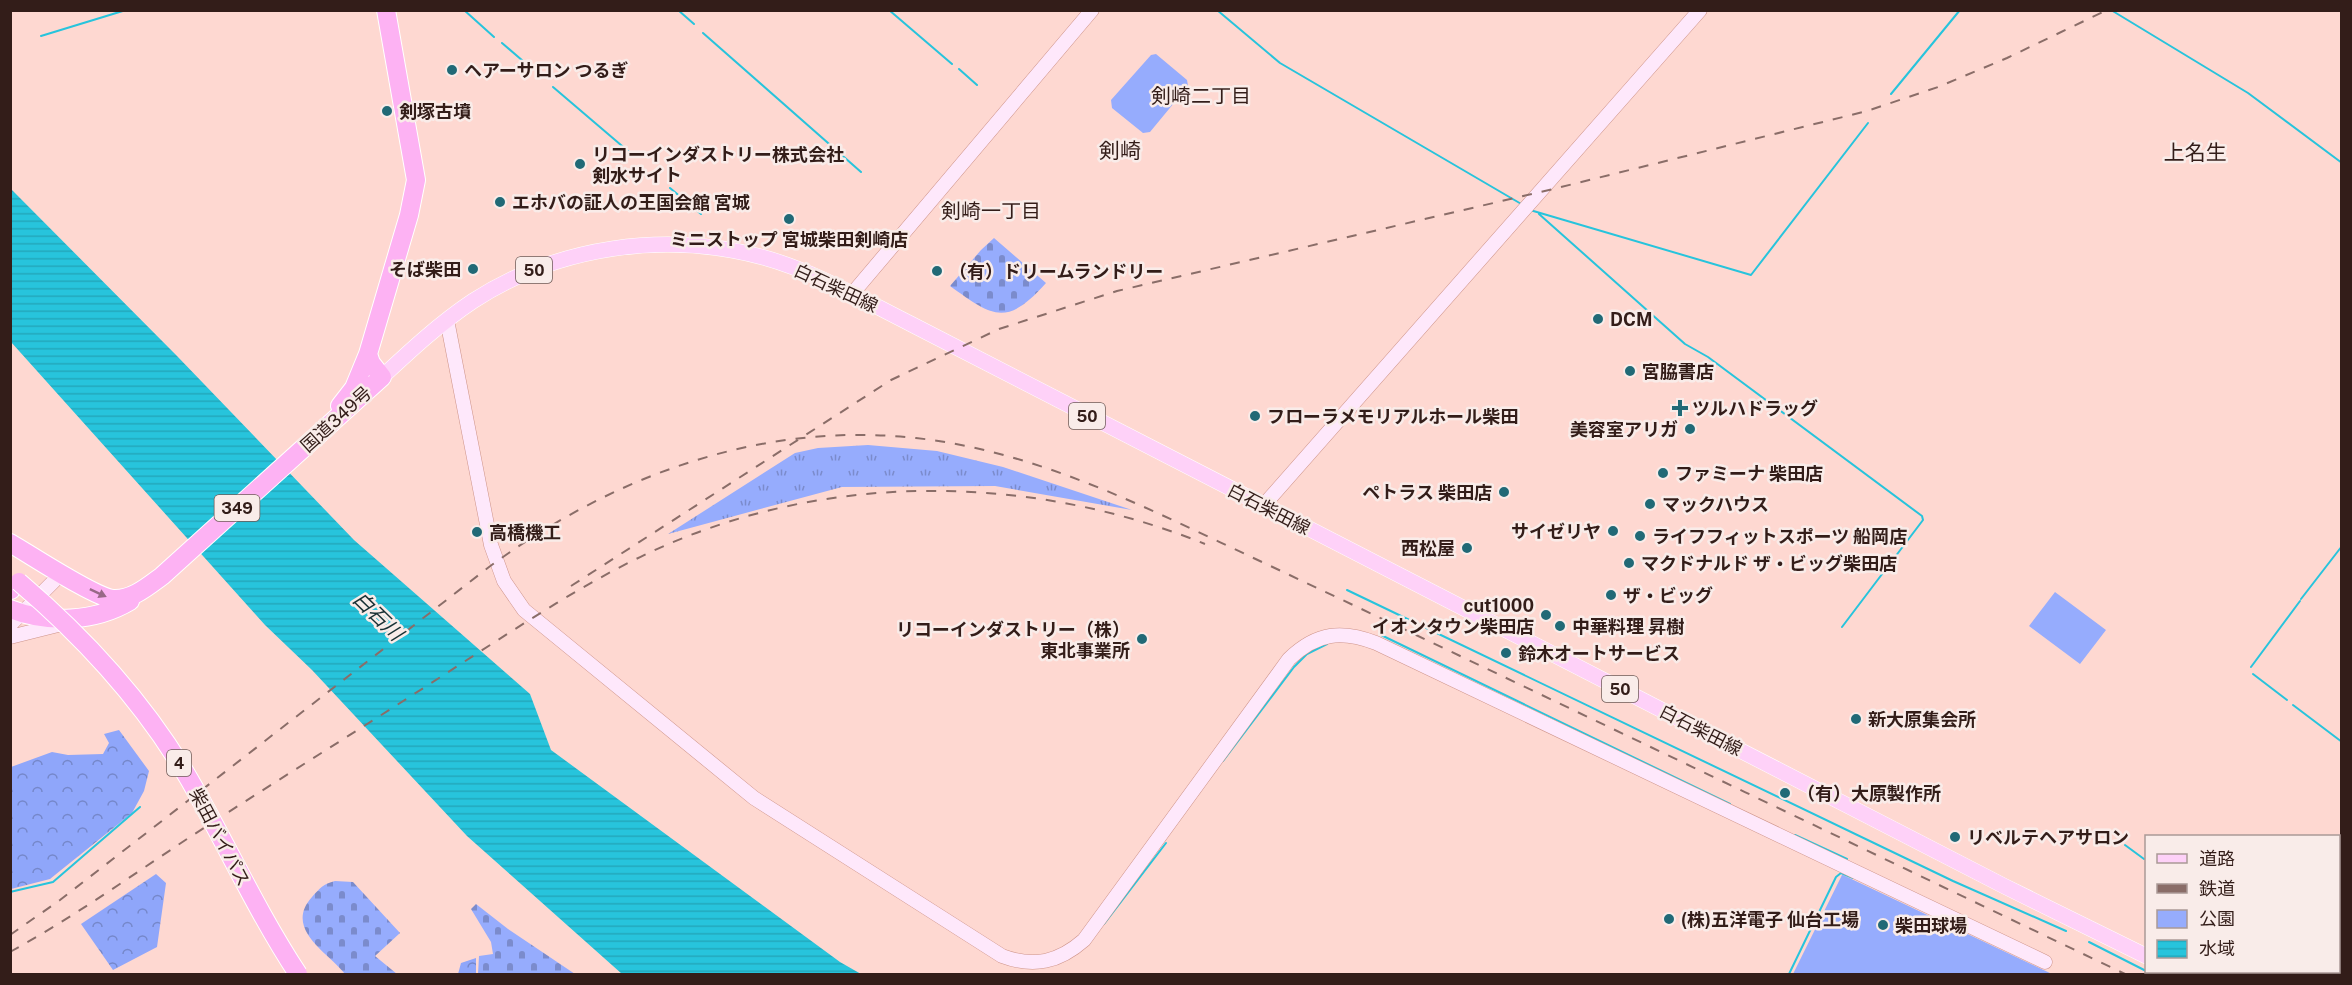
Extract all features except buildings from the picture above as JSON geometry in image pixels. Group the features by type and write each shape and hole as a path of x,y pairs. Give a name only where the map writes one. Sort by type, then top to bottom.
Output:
{"highway":[{"name":"349","path":"319,435 354,388 368,354 409,215 416,180 386,10"},
{"name":"国道349号","path":"138,594 162,576 382,377 370,363 368,354"},
{"path":"10,543 103,597 123,598 138,594"},
{"name":"柴田バイパス","path":"13,585 81,653 141,724 182,786 252,920 285,975"},
{"name":"柴田バイパス","path":"13,585 90,647 148,717 189,779 260,912 298,975"},
{"name":"349","path":"14,616 83,618 114,610 138,594"}],"main road":[{"name":"白石柴田線","path":"382,377 447,320 487,293 557,261 632,245 705,246 763,257 852,294 2004,886 2145,956"}],"street":[{"path":"852,294 1092,10"},
{"path":"1263,506 1700,10"},
{"path":"447,320 491,545 504,580 524,610 753,798 972,939 1010,959 1037,963 1053,960 1070,953 1084,940 1289,659 1312,642 1338,634 1355,635 1376,643 2044,962"},
{"path":"14,616 62,573"},
{"path":"10,637 83,618"}],"green space":[{"path":"1156,54 1187,80 1188,86 1150,132 1143,133 1112,108 1111,100 1151,55"},
{"path":"994,238 1046,283 1020,307 1009,312 999,313 988,310 950,286"},
{"path":"868,445 937,451 1003,467 1132,510 995,486 842,487 668,534 795,453 818,448"},
{"path":"2055,592 2106,630 2080,664 2029,626"},
{"path":"119,730 149,771 144,791 132,813 50,879 11,889 11,767 52,752 68,755 103,754 109,743 104,734"},
{"path":"156,874 166,883 157,947 113,970 81,924"},
{"name":"柴田球場","path":"1843,875 2052,974 1793,974"},
{"path":"335,881 353,882 400,933 375,956 397,974 345,974 305,930 304,909 320,889"},
{"path":"476,904 508,929 575,974 478,974 479,956 493,954 491,942 471,909"},
{"path":"476,958 476,974 458,974 461,963"}],"water":[{"name":"白石川","path":"11,189 177,356 354,540 530,694 551,750 840,962 861,974 622,974 467,836 312,670 265,625 11,342"}],"waterway":[{"path":"41,36 126,10"},
{"path":"464,10 494,37"},
{"path":"678,10 694,24"},
{"path":"889,10 952,64"},
{"path":"1217,10 1280,63 1523,205"},
{"path":"1891,94 1960,10"},
{"path":"2111,10 2248,93 2342,163"},
{"path":"703,33 861,172"},
{"path":"502,43 523,61"},
{"path":"959,69 977,85"},
{"path":"553,87 635,157"},
{"path":"1530,210 1751,275 1868,123"},
{"path":"670,188 701,214"},
{"path":"1539,214 1685,344 1708,357 1922,516 1923,520 1842,627"},
{"path":"2301,599 2342,546"},
{"path":"1347,590 1953,881 2066,931"},
{"path":"2251,667 2300,601"},
{"path":"1381,635 1730,804"},
{"path":"1223,761 1294,667 1307,654 1327,644"},
{"path":"2253,674 2287,700"},
{"path":"2293,705 2342,742"},
{"path":"10,892 53,882 140,807"},
{"path":"1795,835 1847,859"},
{"path":"1104,924 1166,843"},
{"path":"2125,845 2144,859"},
{"path":"1789,974 1836,877 1841,873 1853,878"},
{"path":"2089,942 2145,970"}],"railway":[{"path":"571,586 891,380 999,329 1117,291 1549,190 1867,111 1938,87 2007,58 2107,10"},
{"path":"10,935 60,900 489,567 586,506 637,482 690,462 745,447 801,438 858,435 916,438 993,452 1031,463 1104,490 1364,610 2125,974"},
{"path":"10,952 79,911 223,815 550,607 644,555 710,528 771,510 833,498 896,492 959,491 1022,496 1085,507 1146,523 1205,544"}],"place":[{"name":"ヘアーサロン つるぎ","path":"452,70"},
{"name":"剣塚古墳","path":"387,111"},
{"name":"リコーインダストリー株式会社 剣水サイト","path":"580,164"},
{"name":"エホバの証人の王国会館 宮城","path":"500,202"},
{"name":"ミニストップ 宮城柴田剣崎店","path":"789,219"},
{"name":"そば柴田","path":"473,269"},
{"name":"（有）ドリームランドリー","path":"937,271"},
{"name":"DCM","path":"1598,319"},
{"name":"宮脇書店","path":"1630,371"},
{"name":"ツルハドラッグ","path":"1680,408"},
{"name":"フローラメモリアルホール柴田","path":"1255,416"},
{"name":"美容室アリガ","path":"1690,429"},
{"name":"ファミーナ 柴田店","path":"1663,473"},
{"name":"ペトラス 柴田店","path":"1504,492"},
{"name":"マックハウス","path":"1650,504"},
{"name":"サイゼリヤ","path":"1613,531"},
{"name":"高橋機工","path":"477,532"},
{"name":"ライフフィットスポーツ 船岡店","path":"1640,536"},
{"name":"西松屋","path":"1467,548"},
{"name":"マクドナルド ザ・ビッグ柴田店","path":"1629,563"},
{"name":"ザ・ビッグ","path":"1611,595"},
{"name":"cut1000 イオンタウン柴田店","path":"1546,615"},
{"name":"中華料理 昇樹","path":"1560,626"},
{"name":"リコーインダストリー（株） 東北事業所","path":"1142,639"},
{"name":"鈴木オートサービス","path":"1506,653"},
{"name":"新大原集会所","path":"1856,719"},
{"name":"（有）大原製作所","path":"1785,793"},
{"name":"リベルテヘアサロン","path":"1955,837"},
{"name":"(株)五洋電子 仙台工場","path":"1669,919"},
{"name":"柴田球場","path":"1883,925"}],"district":[{"name":"剣崎二丁目","path":"1201,96"},
{"name":"剣崎","path":"1120,150"},
{"name":"上名生","path":"2195,152"},
{"name":"剣崎一丁目","path":"991,211"}]}
